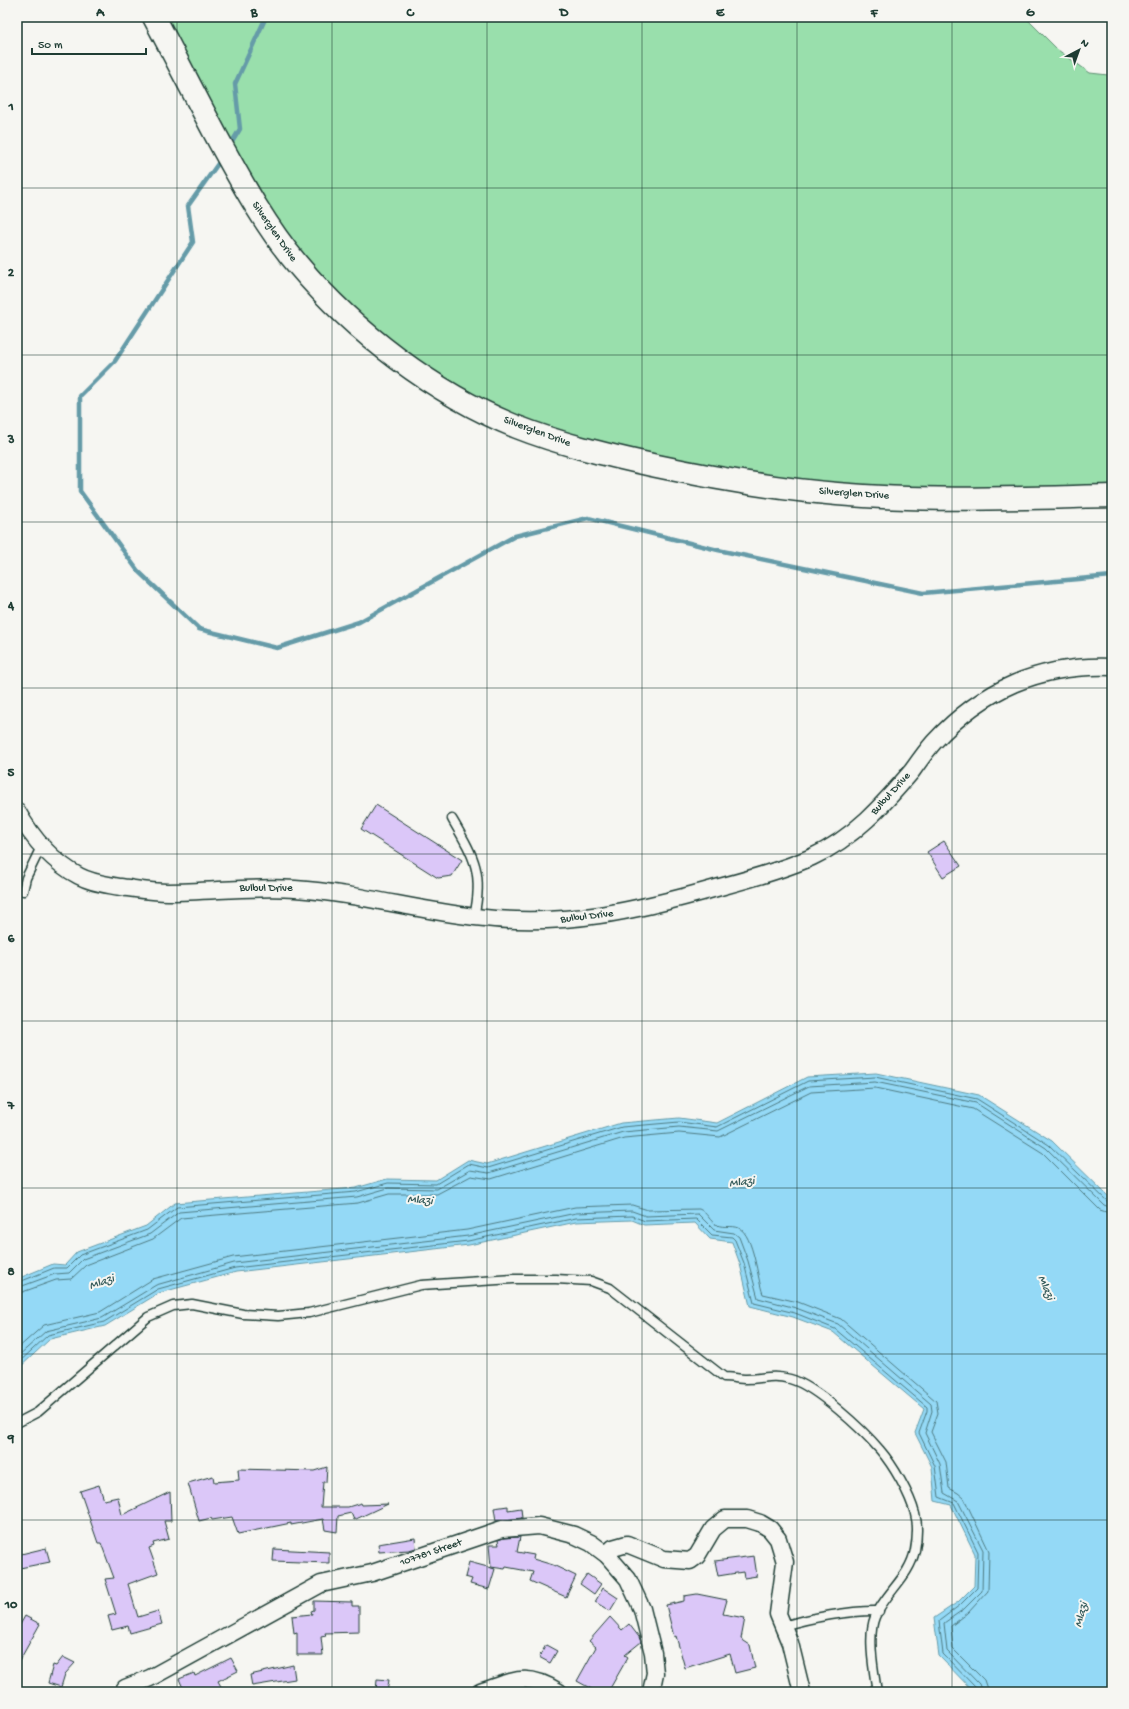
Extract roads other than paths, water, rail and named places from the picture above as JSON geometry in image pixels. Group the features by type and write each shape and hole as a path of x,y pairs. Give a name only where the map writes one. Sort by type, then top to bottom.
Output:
{"street":[{"name":"Silverglen Drive","path":"154,17 247,192 273,234 298,265 321,290 365,332 400,360 472,406 522,429 620,458 682,471 769,486 838,494 962,498 1112,496"},
{"name":"Bulbul Drive","path":"17,811 29,832 41,847 59,864 80,877 92,882 134,889 167,892 269,887 298,889 344,894 474,917 556,922 625,912 735,883 810,858 845,839 868,820 912,770 933,742 960,717 999,689 1020,680 1065,668 1090,666 1112,668"},
{"path":"607,1555 613,1548 627,1544 664,1559 690,1561 697,1556 709,1534 721,1521 732,1518 739,1518 760,1523 775,1533 782,1548 785,1562 778,1614 790,1643 802,1692"},
{"name":"107781 Street","path":"125,1688 150,1678 321,1584 372,1573 502,1529 539,1526 574,1535 591,1543 607,1555 628,1579 643,1614 656,1673 651,1692"},
{"path":"480,1692 527,1679 544,1683 559,1692"}],"lane":[{"path":"452,819 471,852 477,874 479,894 474,917"},
{"path":"24,891 26,878 41,847"},
{"path":"17,1423 38,1412 148,1317 173,1306 192,1304 243,1314 278,1316 309,1312 421,1285 513,1279 591,1281 610,1288 724,1377 746,1379 769,1375 792,1380 807,1388 843,1415 880,1451 905,1489 915,1514 916,1530 915,1550 911,1563 875,1618 872,1634 877,1692"},
{"path":"783,1626 804,1620 863,1610 879,1611"}],"water":[{"name":"Mlazi","path":"876,1073 979,1095 1052,1141 1112,1200 1112,1692 974,1692 939,1656 934,1618 958,1602 974,1586 975,1554 951,1505 935,1501 932,1467 915,1433 924,1409 833,1332 793,1317 750,1306 740,1264 732,1242 710,1239 695,1223 644,1225 632,1220 576,1222 469,1245 236,1272 159,1293 105,1326 50,1339 17,1370 17,1279 53,1264 65,1265 77,1252 146,1226 175,1203 356,1188 387,1179 436,1180 468,1160 487,1164 621,1123 679,1118 717,1123 807,1077"}],"waterway":[{"path":"229,147 240,129 235,84 266,17"},
{"path":"222,158 188,206 193,242 115,361 80,396 80,491 138,571 199,629 277,648 359,622 515,536 588,518 718,550 923,593 1112,576"}]}
